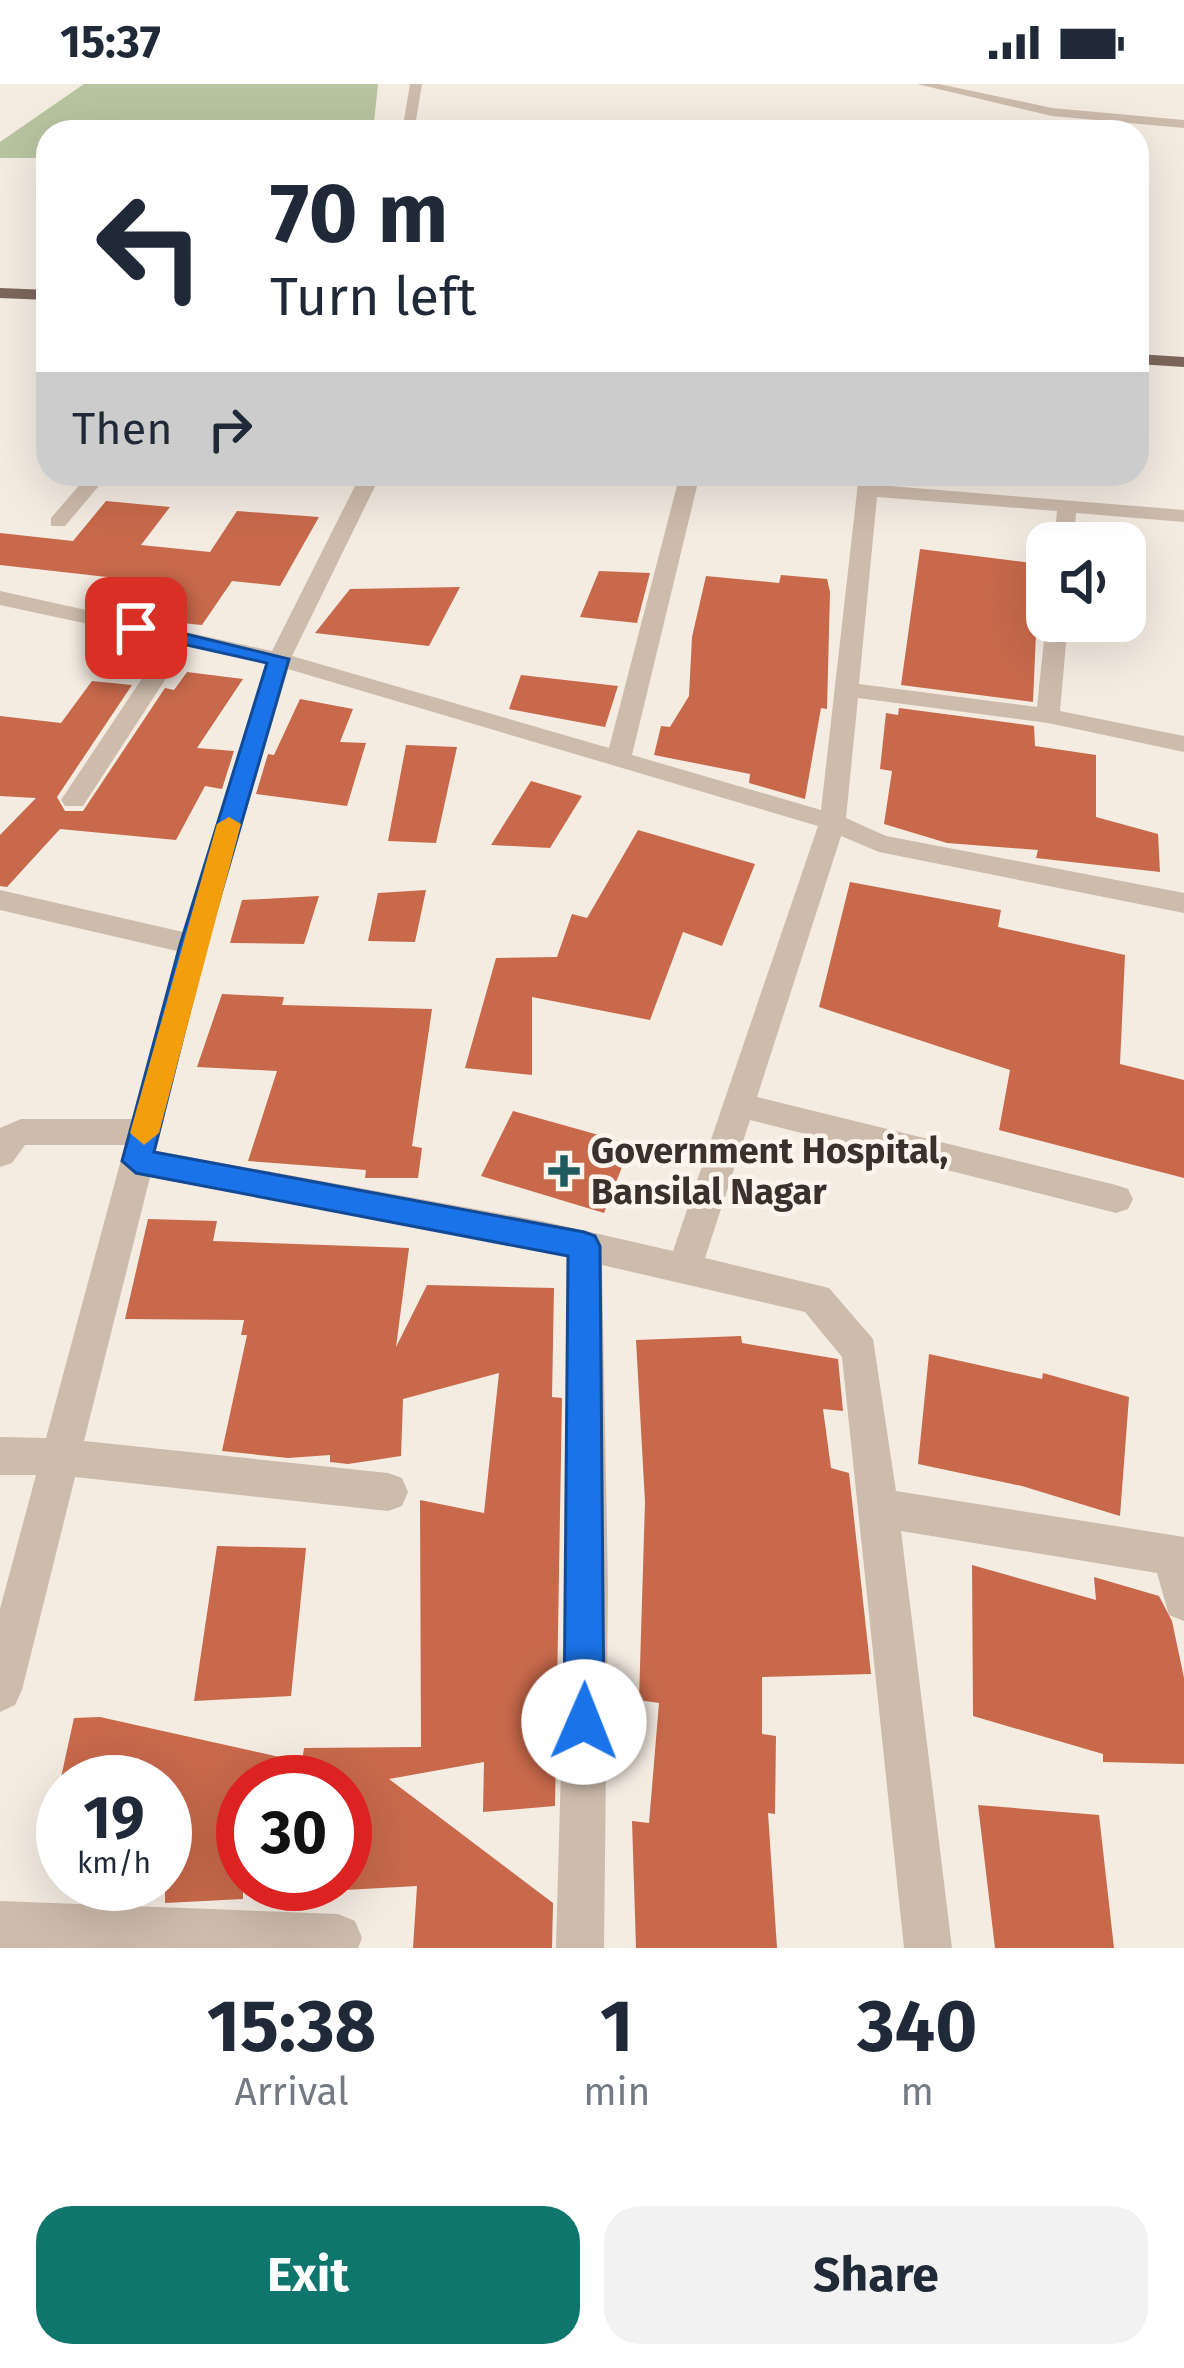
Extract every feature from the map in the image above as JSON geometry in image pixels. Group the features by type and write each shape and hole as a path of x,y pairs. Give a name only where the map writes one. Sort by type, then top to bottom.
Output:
{"main road":[{"path":"0,292 36,294"},
{"path":"0,304 36,306"},
{"path":"1149,359 1184,362"},
{"path":"1149,371 1184,374"}],"street":[{"path":"410,120 416,84"},
{"path":"923,84 1052,112 1140,120"},
{"path":"1149,121 1184,124"},
{"path":"58,522 89,486"},
{"path":"0,1690 193,945 279,659 365,486"},
{"path":"619,759 687,486"},
{"path":"684,1269 833,822 868,486"},
{"path":"901,486 1184,516"},
{"path":"1066,522 1067,506"},
{"path":"0,598 279,659 833,822 879,843 1184,903"},
{"path":"74,800 181,638"},
{"path":"1048,716 1055,642"},
{"path":"847,689 1048,716 1184,744"},
{"path":"0,900 193,945"},
{"path":"739,1105 1116,1199"},
{"path":"0,1154 8,1139 21,1132 141,1146 815,1299 860,1351 928,1948"},
{"path":"580,1948 587,1587 584,1246"},
{"path":"0,1456 60,1456 388,1492"},
{"path":"877,1508 1178,1556 1184,1600"},
{"path":"0,1925 338,1938"}],"green space":[{"path":"84,84 378,84 374,120 36,120 36,158 0,158 0,142"}],"building":[{"path":"106,501 170,507 141,545 210,552 237,511 319,517 280,586 232,581 202,625 161,621 174,603 103,595 116,578 0,565 0,533 73,541"},
{"path":"920,549 1026,562 1026,642 1036,642 1033,702 901,685"},
{"path":"599,571 650,573 637,623 580,617"},
{"path":"781,575 827,579 830,592 827,709 821,708 805,799 749,783 750,774 654,755 661,726 670,727 689,696 692,637 706,576 779,583"},
{"path":"460,587 429,646 315,633 350,589"},
{"path":"187,672 243,679 197,748 234,751 222,789 205,786 176,840 60,829 7,887 0,886 0,835 36,798 0,796 0,716 61,723 92,681 132,685 57,797 65,811 83,811 165,688 174,690"},
{"path":"521,675 618,686 605,727 509,709"},
{"path":"300,699 353,709 340,742 366,743 347,806 256,794 268,754 274,755"},
{"path":"899,708 1034,726 1035,746 1096,755 1096,817 1158,834 1160,872 1036,858 1038,850 947,843 884,824 892,771 880,769 886,713 898,715"},
{"path":"406,745 457,747 436,843 388,841"},
{"path":"531,781 582,796 550,848 491,845"},
{"path":"638,830 755,864 722,946 683,932 650,1020 532,997 532,1075 465,1068 496,958 557,957 572,914 587,918"},
{"path":"850,882 1001,910 998,927 1125,955 1120,1064 1184,1080 1184,1178 999,1130 1010,1070 819,1007"},
{"path":"426,890 415,942 368,941 378,893"},
{"path":"319,896 304,944 230,943 242,900"},
{"path":"222,994 284,997 282,1005 432,1009 412,1146 422,1148 418,1178 365,1178 366,1170 248,1161 277,1071 197,1067"},
{"path":"513,1111 631,1144 604,1213 481,1176"},
{"path":"148,1219 217,1221 213,1241 409,1248 396,1347 427,1285 554,1288 552,1397 562,1398 555,1806 483,1812 484,1762 389,1779 553,1903 552,1948 413,1948 417,1886 372,1888 372,1755 303,1755 304,1748 421,1747 420,1500 484,1513 499,1373 403,1399 401,1456 348,1464 330,1462 330,1455 288,1458 222,1451 247,1335 241,1335 244,1320 125,1319"},
{"path":"741,1336 742,1343 838,1359 843,1411 823,1409 831,1468 849,1473 871,1674 762,1677 762,1734 776,1736 775,1814 768,1813 777,1948 636,1948 632,1821 649,1823 659,1703 639,1700 645,1502 636,1340"},
{"path":"929,1354 1042,1379 1043,1373 1129,1397 1120,1516 1022,1486 918,1464"},
{"path":"217,1546 306,1548 291,1696 194,1701"},
{"path":"972,1565 1096,1600 1094,1577 1159,1596 1172,1621 1184,1678 1184,1764 1103,1762 1103,1754 973,1716"},
{"path":"100,1717 271,1755 216,1755 216,1900 192,1902 192,1755 66,1755 74,1718"},
{"path":"978,1805 1099,1815 1114,1948 995,1948"}],"slow traffic":[{"path":"144,1133 229,824"}],"place":[{"name":"Government Hospital, Bansilal Nagar","path":"564,1171"}],"route":[{"path":"136,628 279,659 193,945 136,1161 584,1246 584,1722"}]}
